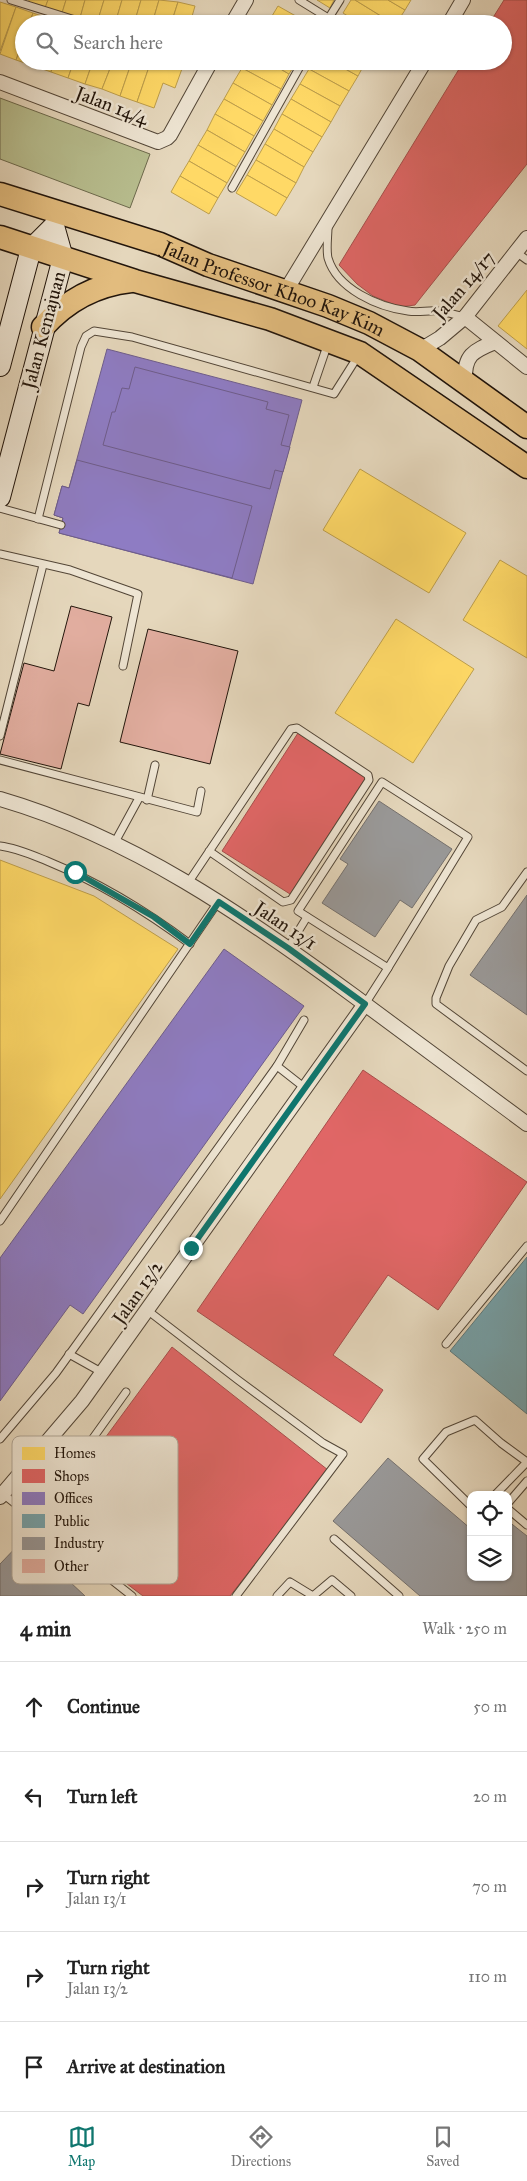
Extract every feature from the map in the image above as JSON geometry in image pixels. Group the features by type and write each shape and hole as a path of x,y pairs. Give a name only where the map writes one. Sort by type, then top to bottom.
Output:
{"main road":[{"name":"Jalan Professor Khoo Kay Kim","path":"0,194 160,244 208,265 369,323 420,350 527,427"},
{"path":"0,206 54,226 154,256 208,265"},
{"name":"Jalan Kemajuan","path":"0,366 31,249 54,226 63,258 1,486"},
{"name":"Jalan Professor Khoo Kay Kim","path":"0,237 31,249 270,319 360,353 527,467"},
{"path":"43,327 55,314 84,294 100,287 135,280"}],"street":[{"path":"237,15 246,0"},
{"path":"454,15 463,0"},
{"name":"Jalan 14/4","path":"0,82 158,142 167,138 205,70"},
{"path":"285,292 414,70"},
{"name":"Jalan 14/17","path":"420,350 440,338 465,317 522,256 527,238"},
{"path":"465,317 527,367"},
{"path":"465,381 464,367 470,356 480,348 495,342"},
{"name":"Jalan 13/1","path":"0,799 60,819 115,842 219,902 288,948 527,1124"},
{"name":"Jalan 13/2","path":"52,1436 82,1401 148,1310 365,1004"},
{"name":"Jalan 13/2","path":"1,1495 12,1482"}],"lane":[{"path":"11,0 59,15"},
{"path":"299,0 318,15"},
{"path":"330,15 340,0"},
{"path":"232,188 298,70"},
{"path":"328,219 328,256 334,272 352,289 371,300 395,309 408,312 437,311 465,317"},
{"path":"38,519 81,347 86,336 94,331 132,337 334,394 360,353"},
{"path":"313,388 329,341"},
{"path":"0,508 61,525"},
{"path":"0,554 43,566 70,570 138,594 123,666"},
{"path":"0,736 43,566"},
{"path":"188,883 209,850 291,729 297,728 368,774 369,780 290,900 283,902 209,850"},
{"path":"0,760 196,812 201,791"},
{"path":"147,800 155,765"},
{"path":"365,1004 388,968 468,837 382,782 298,911 388,968"},
{"path":"115,842 139,798"},
{"path":"0,846 25,852 75,872 154,917 190,944"},
{"path":"527,872 502,907 476,920 450,966 436,998 436,1004 527,1071"},
{"path":"0,1222 219,902"},
{"path":"288,948 307,917"},
{"path":"0,1439 69,1354 277,1066 304,1020"},
{"path":"277,1066 305,1088"},
{"path":"446,1344 527,1246"},
{"path":"148,1310 322,1443 343,1454 236,1596"},
{"path":"69,1354 103,1372"},
{"path":"94,1436 126,1392"},
{"path":"467,1502 423,1459 446,1432 475,1420 501,1443 527,1462 499,1491"},
{"path":"512,1498 527,1481"},
{"path":"1,1495 12,1503"},
{"path":"512,1512 527,1525"},
{"path":"334,1538 399,1596"},
{"path":"277,1596 290,1582 313,1596 332,1580 351,1596"},
{"path":"117,1584 132,1596"}],"green space":[{"path":"0,98 150,154 130,208 0,159"}],"building: Homes":[{"path":"29,0 48,0 45,8 28,4"},
{"path":"48,0 66,0 62,13 45,8"},
{"path":"66,0 85,0 81,15 62,13"},
{"path":"85,0 104,0 99,15 81,15"},
{"path":"104,0 122,0 118,15 99,15"},
{"path":"122,0 141,0 137,15 118,15"},
{"path":"141,0 159,0 155,15 137,15"},
{"path":"159,0 178,2 174,15 155,15"},
{"path":"317,0 334,0 330,8"},
{"path":"351,0 355,0 379,15 346,15 343,13"},
{"path":"355,0 388,0 405,10 402,15 379,15"},
{"path":"388,0 411,0 405,10"},
{"path":"0,2 16,7 0,51"},
{"path":"178,2 195,6 192,15 174,15"},
{"path":"278,6 294,15 273,15"},
{"path":"16,7 33,13 32,15 15,15 15,60 0,54"},
{"path":"52,70 71,70 68,78 51,72"},
{"path":"71,70 90,70 85,84 68,78"},
{"path":"90,70 109,70 102,89 85,84"},
{"path":"109,70 129,70 120,96 102,89"},
{"path":"129,70 148,70 137,102 120,96"},
{"path":"148,70 182,70 175,88 163,83 154,108 137,102"},
{"path":"241,70 246,70 281,89 272,105 233,83"},
{"path":"246,70 282,70 289,74 281,89"},
{"path":"282,70 291,70 289,74"},
{"path":"308,70 311,70 349,91 340,106 300,84"},
{"path":"311,70 347,70 358,76 349,91"},
{"path":"347,70 361,70 358,76"},
{"path":"233,83 272,105 263,121 224,99"},
{"path":"300,84 340,106 331,122 291,99"},
{"path":"224,99 263,121 254,136 215,114"},
{"path":"291,99 331,122 322,137 282,114"},
{"path":"215,114 254,136 245,152 207,130"},
{"path":"282,114 322,137 313,152 274,129"},
{"path":"274,129 313,152 304,167 265,144"},
{"path":"207,130 245,152 236,167 198,145"},
{"path":"265,144 304,167 296,183 256,160"},
{"path":"198,145 236,167 227,183 189,161"},
{"path":"256,160 296,183 287,198 247,175"},
{"path":"189,161 227,183 218,198 180,176"},
{"path":"247,175 287,198 276,216 236,193"},
{"path":"180,176 218,198 209,214 171,192"},
{"path":"527,290 527,349 498,326"},
{"path":"360,469 466,533 429,593 323,530"},
{"path":"500,560 527,576 527,658 463,620"},
{"path":"396,619 474,669 413,763 335,713"},
{"path":"0,860 94,896 178,949 0,1199"}],"building: Shops":[{"path":"504,0 527,0 527,164 415,305 400,307 373,296 357,284 339,265 458,70 512,70 512,15 495,15"},
{"path":"298,733 366,777 290,894 222,851"},
{"path":"363,1070 527,1182 438,1310 388,1275 333,1355 383,1390 361,1423 197,1311"},
{"path":"172,1347 328,1470 230,1596 143,1596 127,1584 178,1584 178,1436 107,1436"}],"building: Offices":[{"path":"107,349 302,400 253,584 59,533 63,518 54,515 62,486 69,488"},
{"path":"135,367 268,402 266,409 289,415 281,445 290,447 283,472 275,470 270,489 103,445 112,412 115,412 122,388 129,389"},
{"path":"77,460 252,506 232,578 59,533 63,518 54,515 62,486 69,488"},
{"path":"224,949 304,1006 83,1314 70,1305 0,1401 0,1258"}],"building: Public":[{"path":"527,1257 527,1414 450,1351"}],"building: Industry":[{"path":"379,801 452,849 412,908 400,900 375,937 322,903 348,864 340,859"},
{"path":"527,895 527,1015 470,975"},
{"path":"388,1458 467,1526 467,1581 512,1581 512,1524 527,1536 527,1596 420,1596 333,1521"},
{"path":"12,1552 12,1584 72,1584 85,1596 0,1596 0,1564"}],"building: Other":[{"path":"71,606 112,617 89,706 78,703 61,769 0,754 24,663 54,671"},
{"path":"148,629 238,651 210,764 120,742"}],"route":[{"path":"75,872 154,917 190,944 219,902 288,948 365,1004 191,1248"}]}
